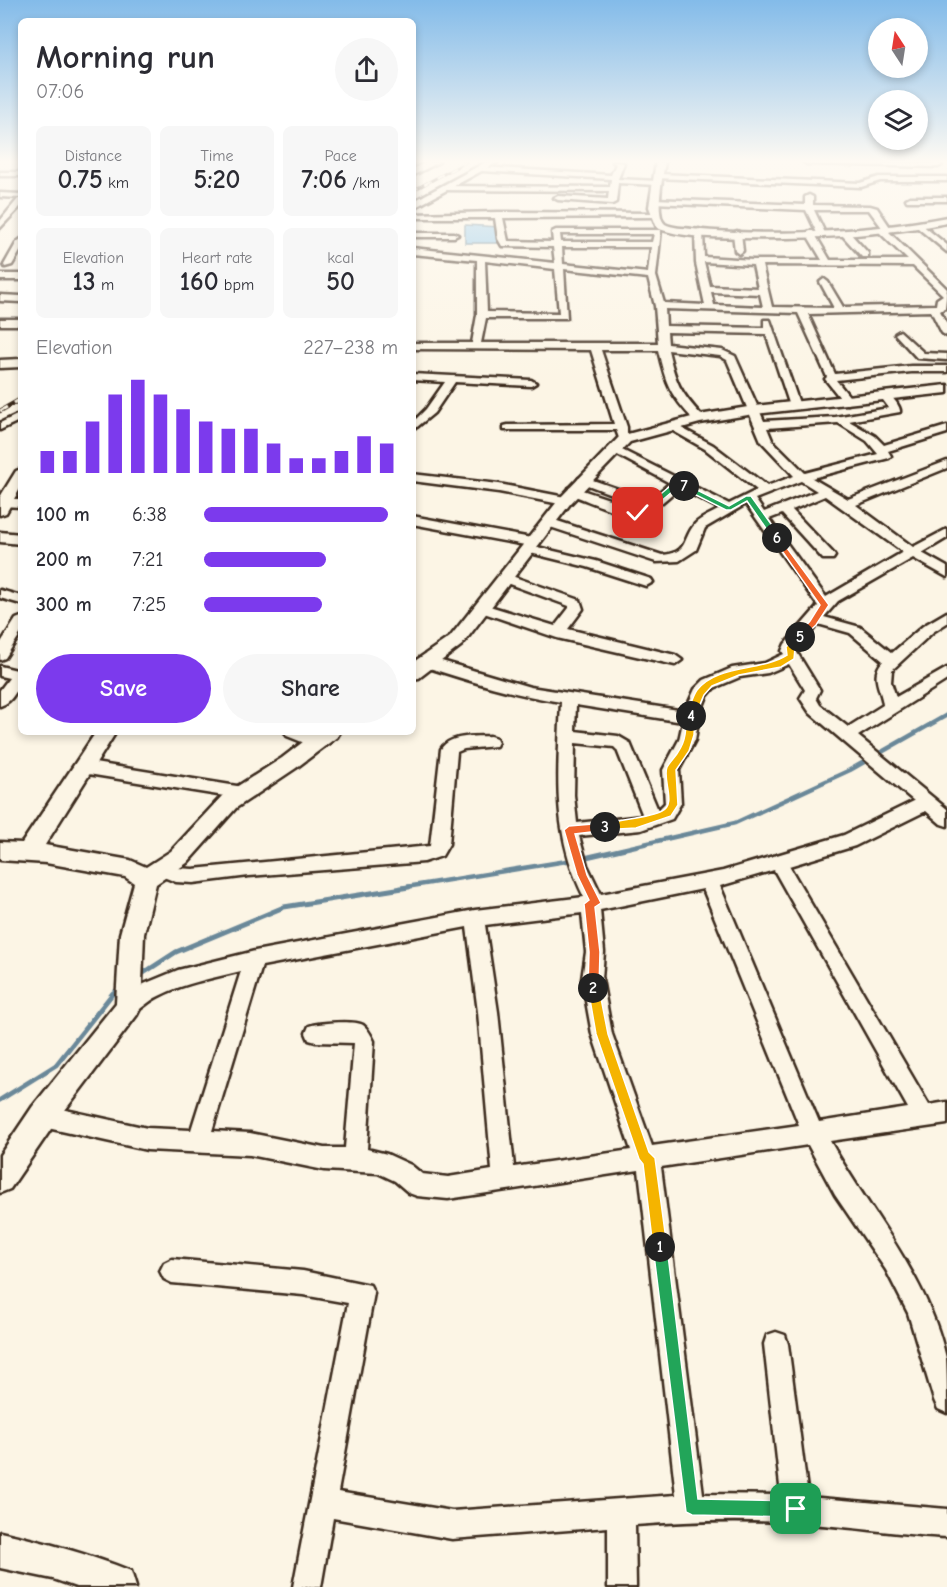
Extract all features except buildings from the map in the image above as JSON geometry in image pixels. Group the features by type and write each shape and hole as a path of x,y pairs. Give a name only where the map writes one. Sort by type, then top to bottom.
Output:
{"street":[{"path":"502,236 505,244 656,246"},
{"path":"482,315 564,316 558,236"},
{"path":"658,236 652,276 660,306 662,346 671,384 680,399 699,419"},
{"path":"699,236 700,259 710,308"},
{"path":"737,236 739,252"},
{"path":"817,236 828,263"},
{"path":"848,236 865,255"},
{"path":"660,306 802,311 940,308 942,299 947,295 891,236"},
{"path":"932,236 947,249"},
{"path":"0,276 17,245"},
{"path":"416,250 652,276"},
{"path":"476,346 482,315 481,258"},
{"path":"700,259 756,262 915,263"},
{"path":"756,262 770,331 795,406"},
{"path":"8,265 18,264"},
{"path":"0,276 18,277"},
{"path":"824,282 840,310"},
{"path":"706,289 763,291"},
{"path":"0,298 18,299"},
{"path":"934,308 944,320 947,333"},
{"path":"802,311 831,379 848,401"},
{"path":"0,322 18,322"},
{"path":"662,329 770,331"},
{"path":"900,334 921,356 947,357"},
{"path":"595,345 620,439 678,483 729,509"},
{"path":"416,346 662,346 727,355 731,358 767,441 802,477 847,504 912,553 947,573"},
{"path":"0,364 18,363"},
{"path":"832,377 911,369 947,369"},
{"path":"416,377 531,383"},
{"path":"417,424 430,411 452,379"},
{"path":"508,428 620,439 699,419 754,410 947,389"},
{"path":"760,425 840,419 896,410 885,396"},
{"path":"0,427 18,418"},
{"path":"548,522 616,546 669,560 691,547 700,526 748,498 802,477 884,457 885,453 882,448 866,434 849,428 840,419"},
{"path":"672,426 709,447 766,491"},
{"path":"882,448 947,429"},
{"path":"416,670 456,641 548,522 620,439"},
{"path":"847,504 947,464"},
{"path":"9,505 18,482"},
{"path":"416,482 574,491 633,512 642,513 678,483"},
{"path":"763,517 825,492"},
{"path":"748,498 825,605"},
{"path":"784,508 828,556"},
{"path":"416,521 530,545 646,582"},
{"path":"0,537 18,539"},
{"path":"944,539 912,553 833,598 790,647 791,657 813,690 808,698 810,703 846,736 947,819"},
{"path":"506,578 575,603 576,609 557,633"},
{"path":"0,594 18,599"},
{"path":"483,608 557,633 675,660"},
{"path":"890,708 891,702 882,677 891,660 947,617"},
{"path":"815,619 855,630 891,660"},
{"path":"0,655 18,627"},
{"path":"569,830 636,824 668,813 673,805 671,770 684,751 690,735 691,716 700,693 709,684 737,672 768,668 791,657"},
{"path":"428,662 530,692 676,717 691,716"},
{"path":"0,671 18,675 13,686 0,701"},
{"path":"846,736 947,673"},
{"path":"569,699 569,830 573,851 593,903 595,952 592,979 602,1034 647,1158 692,1507"},
{"path":"28,854 104,735"},
{"path":"568,736 618,742 624,747 653,819"},
{"path":"128,1007 132,934 154,874 179,857 229,802 289,763 323,737"},
{"path":"0,851 46,854 154,874 193,876 249,869 424,855 436,851 440,844 448,749 462,743 490,742"},
{"path":"82,767 243,793"},
{"path":"0,1179 44,1116 128,1007 151,990 178,979 255,959 475,918 593,903 709,881 849,842 928,802"},
{"path":"778,862 924,1116"},
{"path":"709,881 813,1133 843,1187 894,1262 920,1309 947,1400"},
{"path":"475,918 488,1012 504,1181"},
{"path":"198,1142 243,990 255,959"},
{"path":"316,1033 358,1033 364,1041 355,1159"},
{"path":"44,1116 147,1139 250,1144 324,1159 379,1162 403,1173 417,1185 448,1188 947,1113"},
{"path":"172,1271 303,1283 362,1293 307,1587"},
{"path":"776,1344 796,1509"},
{"path":"323,1503 452,1525 692,1507 796,1509 895,1520 947,1523"},
{"path":"621,1511 622,1587"},
{"path":"0,1551 53,1561 125,1586"}],"water":[{"path":"465,236 499,236 499,243 465,243"}],"waterway":[{"path":"400,888 579,859 735,823 850,770 947,715"},
{"path":"139,976 176,952 284,907 409,887"},
{"path":"0,1100 56,1065 113,993 122,987"}],"railway":[{"path":"0,411 18,401"}],"route":[{"path":"638,513 645,511 678,483 729,509 748,498 825,605 813,623 790,647 791,657 768,668 737,672 722,677 709,684 700,693 691,716 690,735 684,751 671,770 673,805 668,813 660,818 636,824 569,830 573,851 596,903 590,904 595,952 592,979 602,1034 645,1159 649,1158 692,1507 796,1509"}]}
